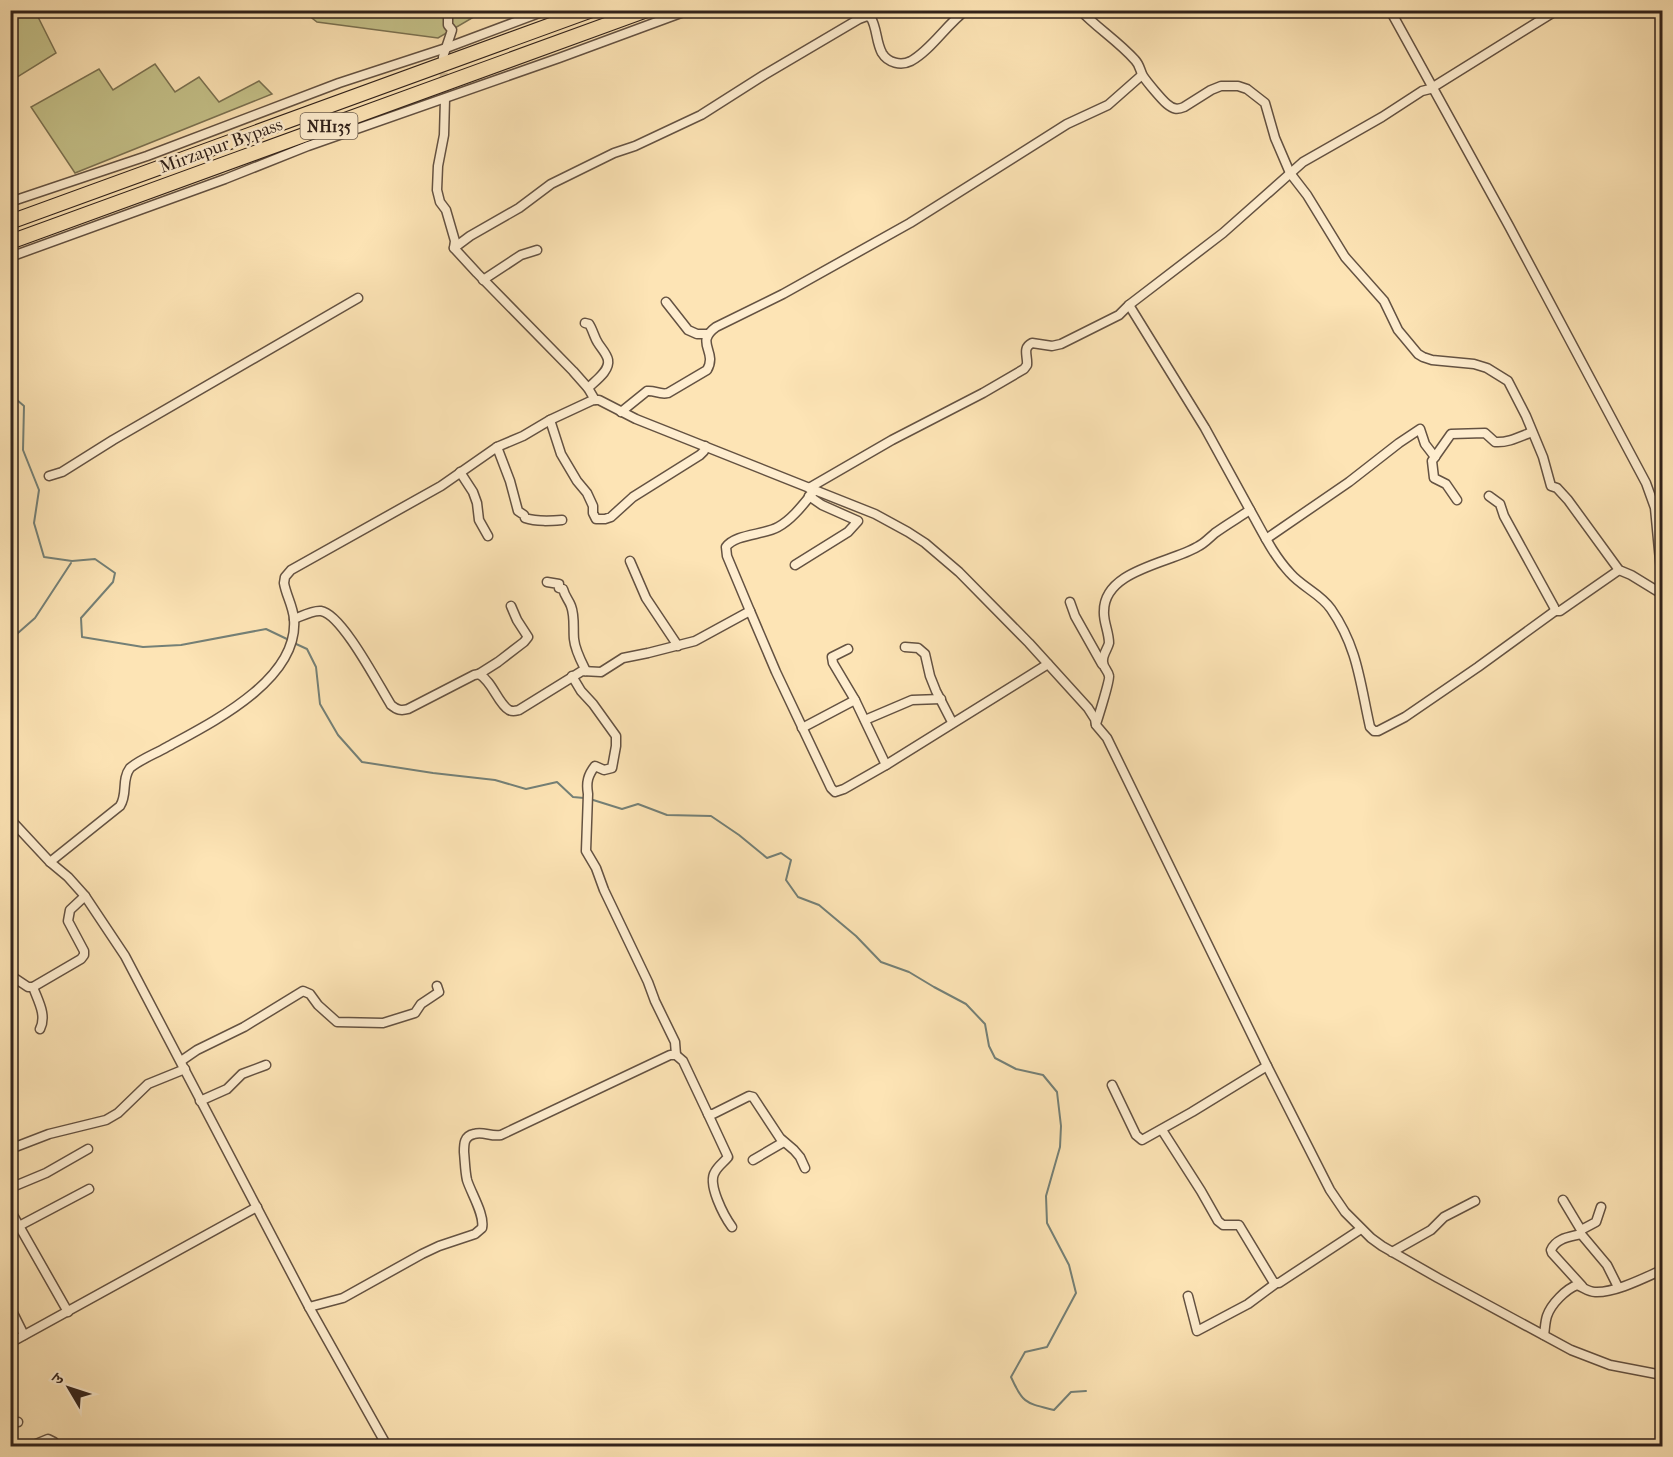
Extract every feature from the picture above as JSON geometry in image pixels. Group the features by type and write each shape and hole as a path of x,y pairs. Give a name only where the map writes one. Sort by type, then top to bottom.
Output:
{"highway":[{"name":"NH135","path":"10,222 592,10"},
{"name":"Mirzapur Bypass","path":"10,242 647,10"}],"street":[{"path":"445,52 452,30 447,21 448,10"},
{"path":"10,202 147,156 339,83 445,52 547,10"},
{"path":"10,257 225,179 308,146 569,55 689,10"},
{"path":"454,248 470,236 519,208 551,184 614,153 635,146 701,115 866,13 873,19 882,53 894,63 908,63 966,10"},
{"path":"1080,10 1136,60 1142,75 1165,103 1175,109 1221,86 1238,86 1247,89 1266,103 1275,138 1290,173 1307,195 1345,257 1384,301 1398,330 1418,354 1432,360 1474,364 1497,373 1508,381 1543,457 1551,486 1557,488 1568,500 1619,570 1662,594"},
{"path":"1390,10 1428,89 1509,225 1646,483 1655,508 1662,582"},
{"path":"1045,666 886,765 836,792 831,788 802,728 750,611 727,556 726,547 732,541 777,528 789,519 811,492 892,440 1024,369 1027,365 1026,351 1032,343 1061,345 1119,315 1222,233 1303,162 1382,117 1557,10"},
{"path":"621,412 642,393 651,390 659,394 668,393 707,370 710,362 706,342 708,334 716,327 783,294 910,223 1067,124 1108,105 1142,75"},
{"path":"445,99 444,135 438,166 437,190 440,202 446,210 455,241 454,248"},
{"path":"454,248 550,346 588,388 595,400 811,492 892,522 925,543 958,572 1045,666 1088,708 1096,725 1107,738 1267,1066 1330,1190 1345,1212 1371,1238 1392,1252 1580,1354 1599,1362 1662,1375"},
{"path":"483,280 521,255 537,250"},
{"path":"49,476 62,472 358,298"},
{"path":"666,302 688,330 697,334 708,334"},
{"path":"1129,305 1205,428 1266,539 1288,572 1327,603 1347,636 1359,669 1370,727 1376,732 1405,717 1555,611 1560,611 1619,570"},
{"path":"585,323 589,324 608,358 605,371 588,388"},
{"path":"50,862 120,806 123,801 125,777 130,768 225,714 264,683 276,670 290,647 293,635 294,619 284,583 285,577 291,570 441,486 497,447 595,400"},
{"path":"550,420 561,454 587,494 596,519 611,517 633,497 700,455 705,446"},
{"path":"1266,539 1349,482 1420,429 1425,444 1435,457"},
{"path":"1457,500 1446,484 1434,478 1432,461 1449,436 1454,433 1485,433 1495,442 1506,442 1532,432"},
{"path":"497,447 510,480 519,513 530,520 562,520"},
{"path":"460,472 473,492 479,520 488,536"},
{"path":"795,565 848,532 858,521 822,505 811,492"},
{"path":"1489,496 1500,504 1504,516 1555,611"},
{"path":"1103,667 1102,659 1109,644 1104,610 1106,599 1121,580 1198,547 1250,510"},
{"path":"630,561 646,598 678,646"},
{"path":"547,582 559,584 559,588 563,589 572,608 576,649 586,671"},
{"path":"1070,602 1075,616 1109,675 1096,725"},
{"path":"294,619 317,611 334,618 345,630 391,705 400,711 479,674 524,642 528,637 511,606"},
{"path":"479,674 488,681 506,707 514,711 519,710 572,676 586,671 601,672 623,658 695,641 750,611"},
{"path":"848,648 832,657 833,663 855,699 886,765"},
{"path":"905,648 918,648 925,654 930,676 952,722"},
{"path":"572,676 616,736 612,768 604,770 595,766 589,774 586,786 588,794 586,851 596,868 604,890 675,1042 676,1055"},
{"path":"802,728 855,699"},
{"path":"865,720 912,700 941,699"},
{"path":"10,819 85,896 125,956 309,1307 387,1446"},
{"path":"10,975 24,985 33,987 83,957 84,951 68,921 70,910 85,896"},
{"path":"10,1149 49,1134 106,1120 118,1113 148,1084 183,1065 197,1050 244,1027 303,991 310,994 318,1005 337,1022 383,1023 415,1013 421,1005 439,992 437,986"},
{"path":"33,987 44,1016 40,1029"},
{"path":"309,1307 343,1298 422,1254 475,1234 482,1228 483,1221 465,1168 464,1144 467,1137 482,1133 493,1136 501,1134 670,1055 676,1055 683,1061 728,1157 715,1171 713,1188 732,1227"},
{"path":"200,1101 227,1089 242,1074 266,1065"},
{"path":"1112,1086 1139,1139 1142,1140 1267,1066"},
{"path":"708,1114 714,1114 752,1096 782,1141 800,1157 805,1168"},
{"path":"1162,1130 1218,1221 1223,1225 1239,1225 1275,1284"},
{"path":"753,1160 782,1141"},
{"path":"10,1188 40,1176 88,1149"},
{"path":"19,1226 89,1189"},
{"path":"1563,1200 1581,1232 1607,1264 1618,1287"},
{"path":"1392,1252 1431,1230 1444,1217 1475,1201"},
{"path":"10,1344 257,1207"},
{"path":"1582,1287 1551,1250 1559,1240 1581,1232 1596,1222 1601,1207"},
{"path":"10,1210 68,1312"},
{"path":"1188,1296 1197,1331 1248,1304 1361,1229"},
{"path":"1544,1335 1547,1316 1553,1306 1573,1286 1577,1285 1590,1292 1595,1292 1639,1281 1662,1270"},
{"path":"10,1307 24,1335"},
{"path":"31,1446 48,1439 57,1446"}],"shaded area":[{"path":"11,10 35,11 56,53 11,81"},
{"path":"303,11 484,11 438,38 317,22"},
{"path":"155,64 175,92 199,77 219,102 259,81 272,94 75,173 31,107 99,69 113,90"}],"waterway":[{"path":"10,394 24,406 23,450 39,490 34,523 44,557 72,561 95,559 115,573 113,582 81,618 82,637 143,647 181,645 266,629 289,640"},
{"path":"10,640 35,618 71,563"},
{"path":"294,643 307,649 316,667 320,704 338,735 362,762 495,780 526,789 557,782 573,797 584,798"},
{"path":"590,799 622,809 638,804 667,815 711,816 767,858 781,853 791,860 786,880 798,897 819,905 856,936 881,962 909,972 966,1004 985,1024 989,1046 995,1058 1016,1069 1043,1075 1057,1092 1061,1126 1060,1147 1046,1196 1047,1223 1069,1265 1076,1293 1047,1347 1025,1352 1011,1377 1026,1401 1054,1410 1071,1392 1086,1391"}],"tunnel":[{"path":"443,61 445,99"}]}
